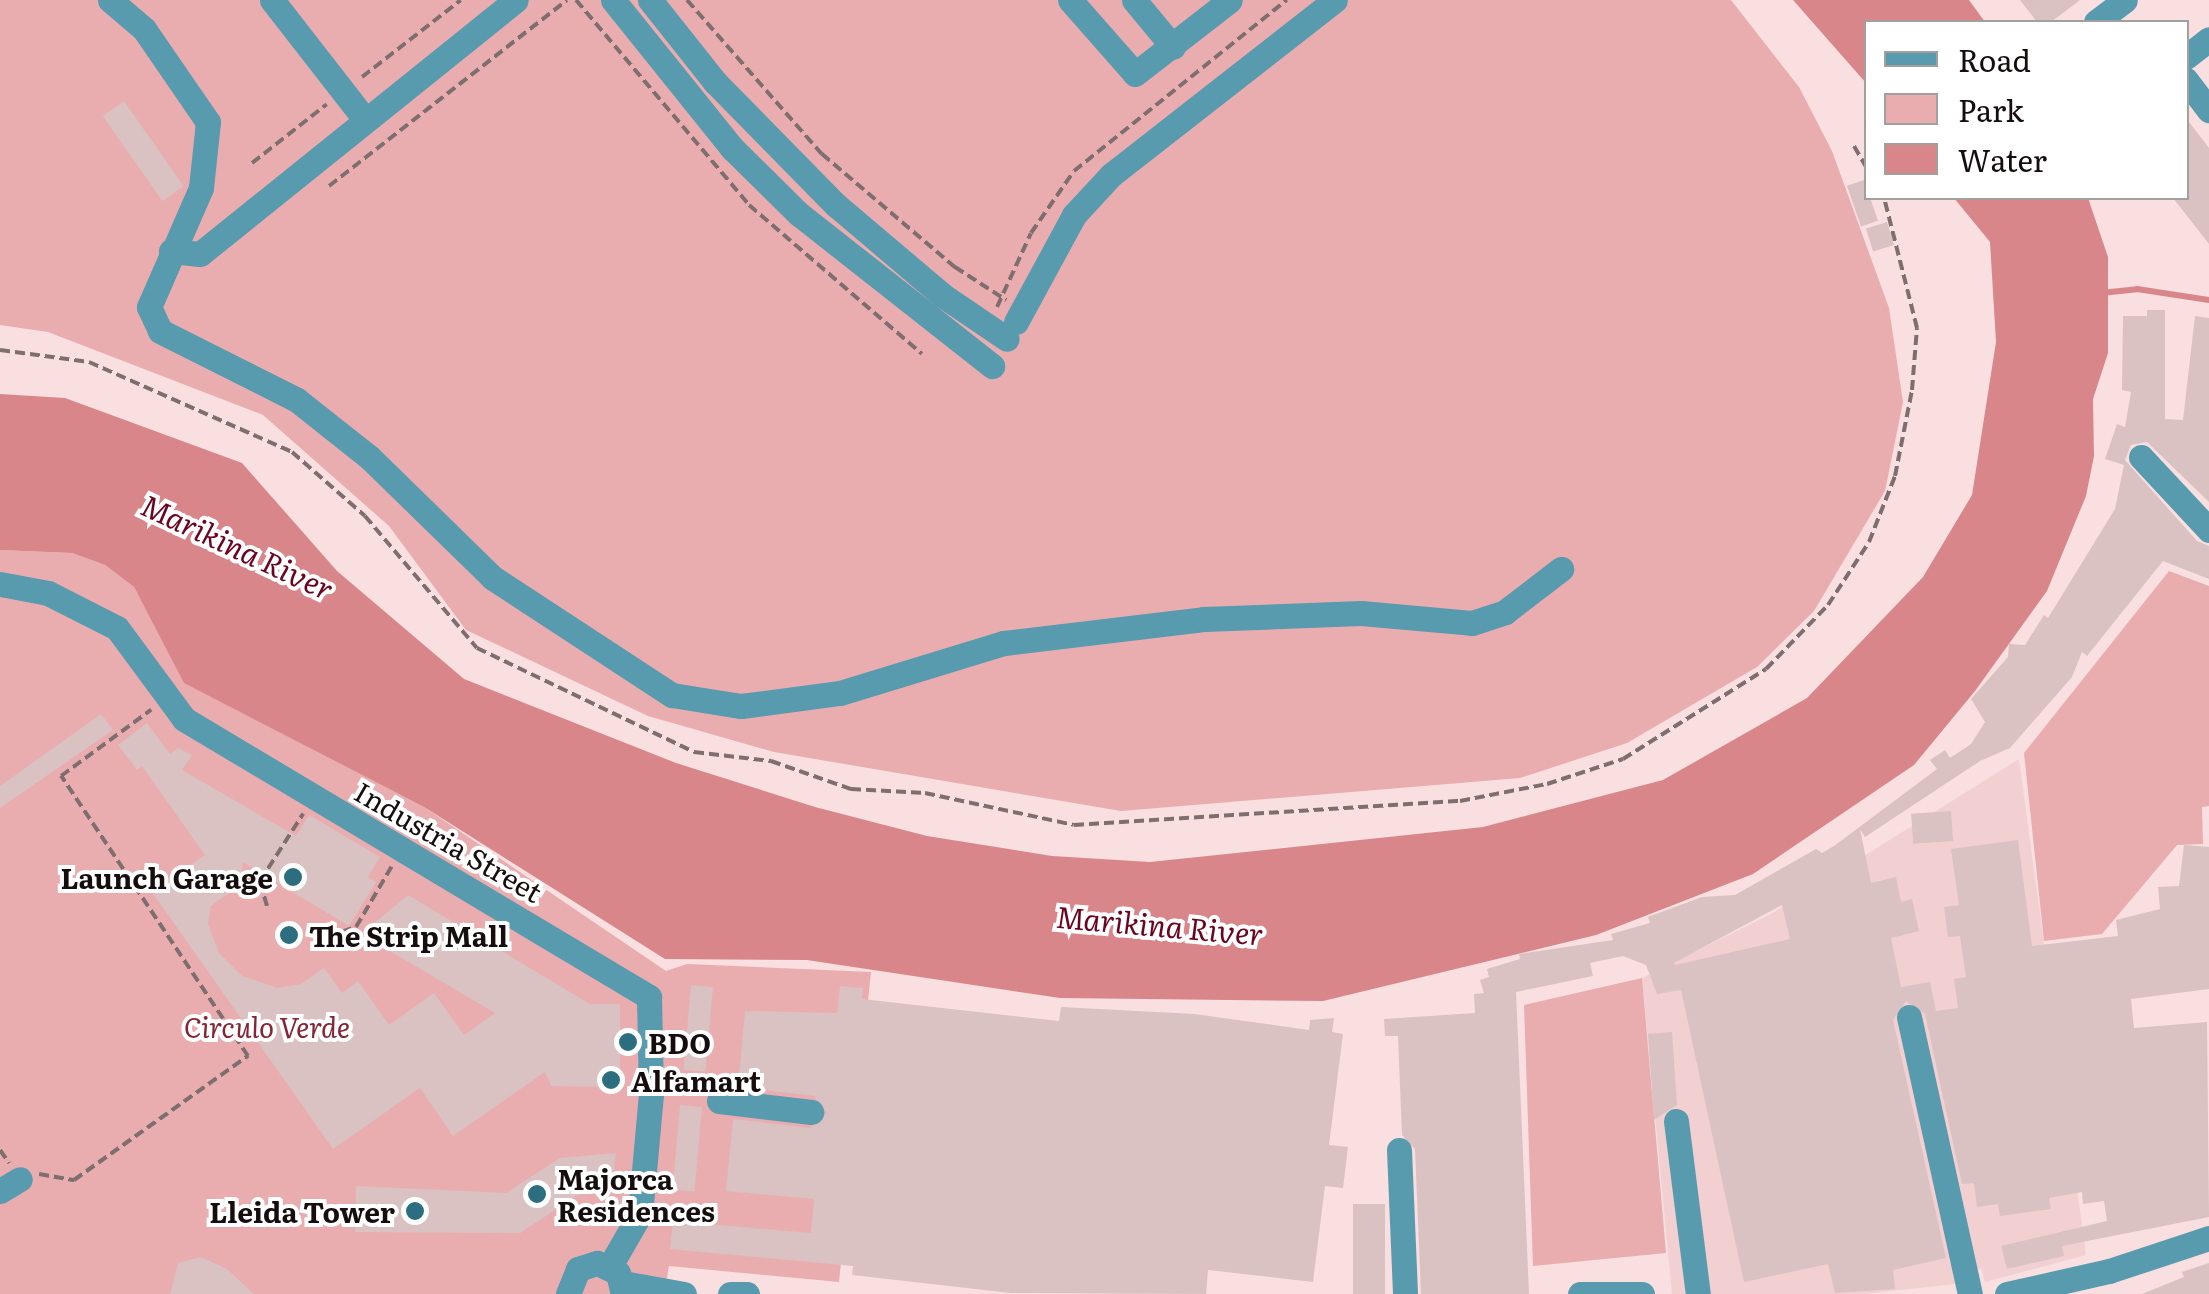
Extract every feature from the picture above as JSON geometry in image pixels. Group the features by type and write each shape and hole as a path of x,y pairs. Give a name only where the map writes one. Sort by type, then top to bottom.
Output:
{"street":[{"path":"110,0 156,44 208,122 201,188 149,307 160,331 297,400 368,457 494,578 672,695 741,706 840,693 1004,643 1204,619 1361,613 1472,622 1506,612 1562,569"},
{"path":"272,0 364,118"},
{"path":"171,251 200,254 364,118 516,0"},
{"path":"613,0 732,148 799,214 992,366"},
{"path":"650,0 715,82 836,205 942,296 1015,324 1074,216 1111,175 1335,0"},
{"path":"1070,0 1135,74 1173,46 1201,9 1230,0"},
{"path":"1134,0 1173,46"},
{"path":"2099,20 2125,0"},
{"path":"2189,55 2209,39"},
{"path":"2189,84 2209,110"},
{"path":"2141,457 2209,530"},
{"name":"Industria Street","path":"0,584 48,593 117,628 166,700 184,719 650,997 651,1094 640,1214 619,1281"},
{"path":"1909,1016 1970,1294"},
{"path":"718,1101 811,1112"},
{"path":"1676,1122 1698,1294"},
{"path":"1399,1150 1405,1294"},
{"path":"2007,1294 2112,1283 2209,1238"},
{"path":"568,1294 578,1269 684,1294"},
{"path":"730,1294 747,1294"},
{"path":"1580,1294 1642,1294"}],"path":[{"path":"329,186 567,0"},
{"path":"687,0 822,154 955,267 1015,324"},
{"path":"1854,146 1864,164"},
{"path":"10,1185 34,1174 74,1180 248,1056 61,776 166,700"},
{"path":"267,906 260,881 314,797"},
{"path":"328,937 356,928 402,849"}],"shaded area":[{"path":"2019,759 2086,1255 1985,1282 1981,1268 1955,1284 1863,1294 1672,1294 1642,978 1771,914"}],"green space":[{"path":"0,0 1731,0 1799,87 1832,151 1889,308 1903,402 1885,491 1814,611 1757,667 1627,743 1520,778 1121,811 774,752 648,716 466,630 389,526 263,415 48,332 0,325"},
{"name":"Circulo Verde","path":"0,550 72,553 105,565 134,587 185,683 424,807 666,971 687,964 871,972 839,1282 669,1266 664,1294 0,1294"},
{"path":"2169,571 2209,586 2209,806 2202,807 2203,844 2177,845 2102,934 2044,941 2024,753"},
{"path":"1642,978 1666,1253 1533,1266 1524,1005"}],"water":[{"path":"1793,0 1969,0 1984,20 1864,20 1864,81"},
{"name":"Marikina River","path":"1956,200 2089,200 2108,257 2108,353 2093,399 2094,456 2086,496 2047,591 1975,691 1914,765 1753,874 1596,935 1323,1001 1060,998 807,960 665,959 424,807 184,683 134,587 105,565 72,553 0,550 0,394 65,398 242,463 337,571 464,679 676,763 815,807 927,836 1052,856 1150,862 1483,827 1663,780 1807,698 1923,577 1972,495 1996,342 1990,242"}],"building":[{"path":"2020,0 2080,0 2054,20 2035,20"},
{"path":"124,101 184,186 162,201 103,116"},
{"path":"2189,122 2209,148 2209,244 2175,200 2189,200"},
{"path":"1864,180 1864,200 1871,200 1878,221 1861,227 1847,186"},
{"path":"1887,222 1894,245 1873,251 1866,228"},
{"path":"2147,310 2165,310 2165,419 2183,420 2195,316 2209,318 2209,502 2147,442 2131,445 2125,460 2197,541 2209,546 2209,579 2163,561 2087,656 2082,652 2072,677 2010,748 1980,761 1865,837 1860,829 1871,883 1896,877 1901,902 1912,899 1919,931 1891,938 1901,987 1930,982 1936,1011 1958,1008 1954,979 1966,977 1960,936 1948,937 1944,907 1959,905 1951,849 2018,840 2032,946 2118,936 2116,920 2160,909 2158,887 2179,886 2184,845 2209,847 2209,989 2131,999 2134,1028 2207,1022 2209,1217 2062,1246 2064,1256 2007,1269 2001,1246 2107,1221 2104,1201 2083,1204 2082,1192 2049,1198 2051,1209 2000,1216 1998,1204 1977,1207 1974,1183 1962,1184 1925,1014 1906,1001 1893,1020 1946,1258 1893,1270 1895,1289 1835,1293 1828,1264 1744,1282 1681,990 1657,994 1646,965 1623,956 1590,963 1593,976 1516,992 1529,1294 1421,1294 1415,1149 1402,1135 1398,1036 1385,1036 1384,1019 1475,1013 1474,994 1484,993 1480,980 1489,977 1487,969 1520,959 1519,954 1613,940 1611,934 1650,923 1648,917 1702,897 1735,895 1816,849 1822,853 1834,846 1937,769 1930,760 1945,750 1950,758 1971,744 1985,722 1971,699 2008,657 2009,644 2025,645 2044,615 2048,618 2115,509 2124,465 2105,459 2117,424 2125,427 2131,392 2122,390 2123,316 2147,316","holes":["1782,905 1790,939 1675,965 1674,963"]},
{"path":"101,714 113,730 0,808 0,786"},
{"path":"147,723 170,754 178,748 192,755 182,770 296,836 309,815 380,857 368,877 376,882 349,926 243,862 240,885 211,906 208,924 219,953 242,976 277,988 301,984 324,968 342,993 358,981 389,1025 434,993 464,1035 495,1013 361,934 408,895 590,1004 620,1004 620,1087 551,1086 545,1072 453,1136 420,1088 333,1149 152,892 205,855 142,766 137,770 118,745"},
{"path":"1951,811 1953,841 1913,844 1911,814"},
{"path":"691,985 713,987 706,1072 684,1070"},
{"path":"840,986 863,988 862,999 1059,1021 1061,1007 1194,1014 1309,1030 1310,1020 1334,1018 1332,1032 1343,1034 1329,1145 1348,1147 1343,1188 1325,1186 1313,1282 1208,1270 1206,1294 1011,1293 852,1275 853,1266 670,1249 673,1221 811,1233 814,1199 726,1191 733,1119 810,1128 827,1113 814,1096 738,1087 745,1011 837,1013"},
{"path":"1672,1032 1677,1105 1654,1120 1648,1034"},
{"path":"680,1105 702,1107 695,1192 673,1190"},
{"path":"616,1153 611,1192 578,1195 520,1233 355,1232 356,1186 506,1193 560,1158"},
{"path":"1353,1204 1385,1204 1385,1294 1353,1294"},
{"path":"201,1257 227,1269 254,1294 170,1294 178,1263"},
{"path":"2209,1263 2209,1294 2142,1294 2184,1277 2182,1272"}],"waterway":[{"path":"2101,293 2137,289 2209,300"}],"place":[{"name":"Launch Garage","path":"293,877"},
{"name":"The Strip Mall","path":"289,935"},
{"name":"BDO","path":"628,1042"},
{"name":"Alfamart","path":"611,1080"},
{"name":"Majorca Residences","path":"537,1194"},
{"name":"Lleida Tower","path":"415,1211"}]}
